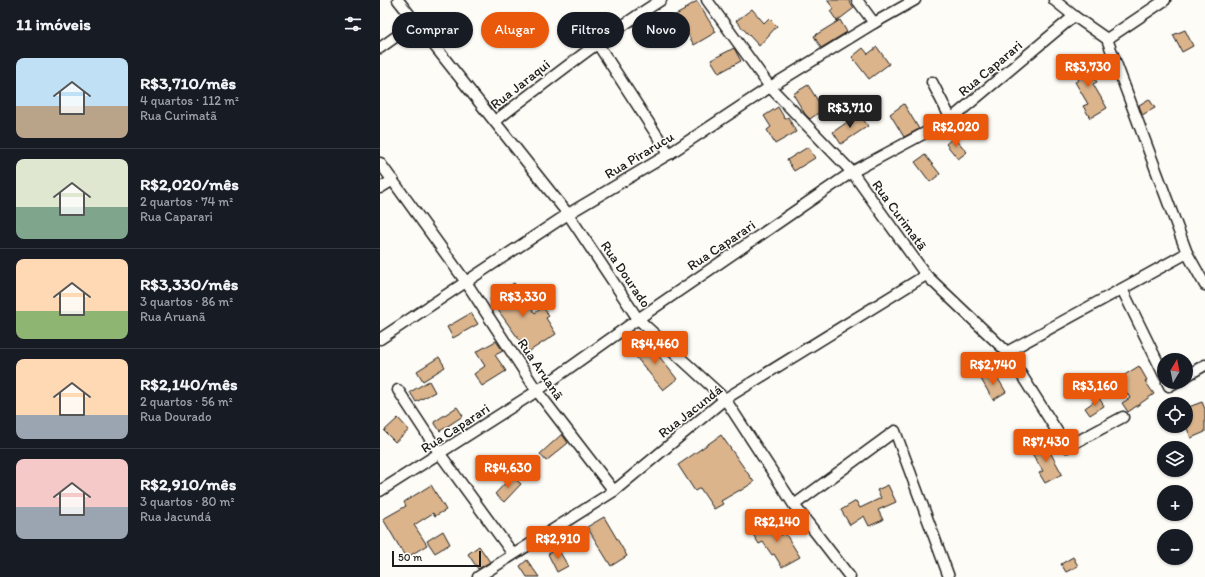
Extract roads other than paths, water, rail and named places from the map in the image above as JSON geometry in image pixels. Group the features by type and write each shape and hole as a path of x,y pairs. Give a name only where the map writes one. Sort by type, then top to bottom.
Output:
{"street":[{"name":"Rua Dourado","path":"398,0 407,12"},
{"name":"Rua Jaraqui","path":"624,24 661,0"},
{"name":"Rua Curimatã","path":"707,0 770,87 852,172 926,275 1007,352 1067,447 1123,417"},
{"path":"857,0 874,23"},
{"name":"Rua Pirarucu","path":"380,339 568,214 669,154 770,87 874,23 915,0"},
{"path":"1054,0 1107,39 1187,253 1205,285"},
{"path":"1107,39 1165,0"},
{"name":"Rua Caparari","path":"380,491 537,392 638,319 852,172 951,119 1074,16"},
{"path":"380,48 392,40"},
{"name":"Rua Dourado","path":"436,48 568,214 638,319 725,399 794,505 850,577"},
{"name":"Rua Jaraqui","path":"495,122 591,48"},
{"path":"600,48 669,154"},
{"path":"932,82 951,119"},
{"name":"Rua Aruanã","path":"380,163 466,282 537,392 614,491"},
{"path":"380,188 393,180"},
{"path":"1007,352 1187,253"},
{"name":"Rua Jacundá","path":"478,577 614,491 725,399 926,275"},
{"path":"1122,289 1157,361"},
{"path":"1193,372 1205,366"},
{"path":"398,390 440,454 514,554"},
{"path":"794,505 895,431 949,577"}]}
